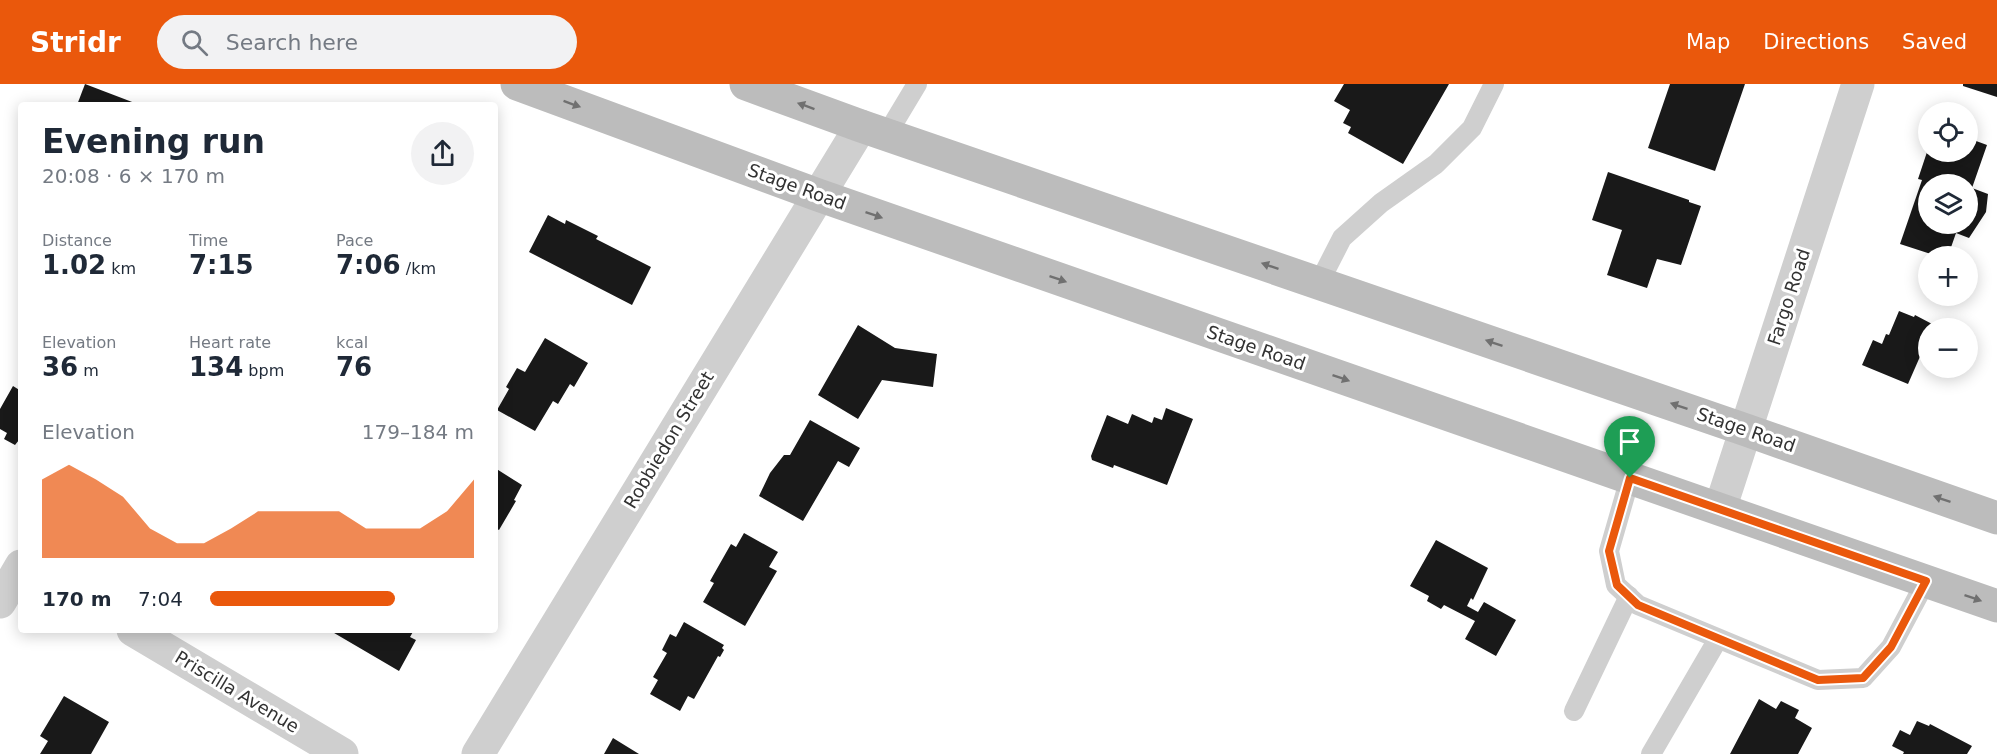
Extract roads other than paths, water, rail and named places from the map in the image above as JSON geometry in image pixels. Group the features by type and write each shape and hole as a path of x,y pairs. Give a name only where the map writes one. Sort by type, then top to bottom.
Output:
{"main road":[{"name":"Stage Road","path":"518,84 818,195 1997,606"},
{"name":"Stage Road","path":"746,84 1997,518"}],"street":[{"name":"Fargo Road","path":"1719,509 1858,84"},
{"name":"Robbiedon Street","path":"478,754 818,195 874,130"},
{"path":"0,552 18,563"},
{"path":"0,602 18,570"},
{"name":"Priscilla Avenue","path":"138,633 342,754"}],"lane":[{"path":"874,130 917,84"},
{"path":"1319,283 1342,238 1381,203 1436,164 1472,128 1494,84"},
{"path":"1630,478 1609,551 1617,585 1638,605 1818,680 1863,678 1891,647 1926,581"},
{"path":"1574,711 1629,596"},
{"path":"1651,754 1718,639"}]}
